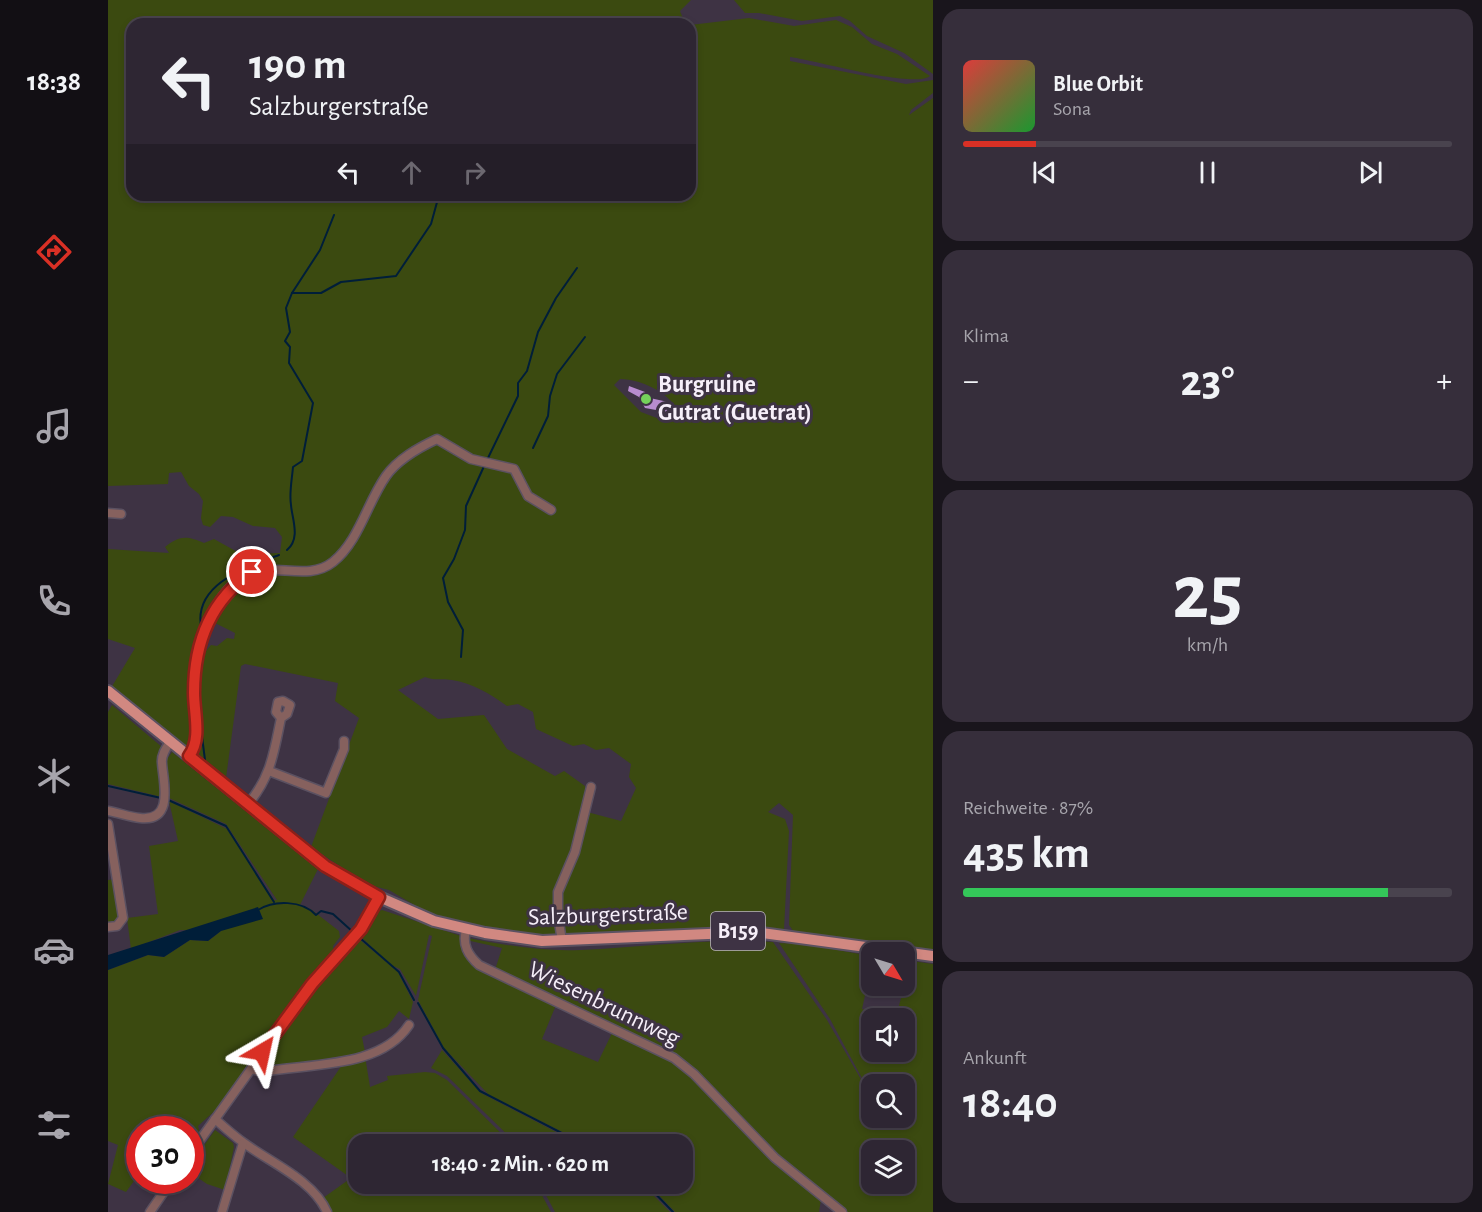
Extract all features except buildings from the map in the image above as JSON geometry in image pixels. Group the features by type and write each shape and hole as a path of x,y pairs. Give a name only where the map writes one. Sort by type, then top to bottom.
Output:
{"main road":[{"name":"Salzburgerstraße","path":"108,691 170,741 191,754 251,801 325,866 379,897 434,921 466,930 515,939 562,941 703,932 755,932 933,956"}],"street":[{"path":"191,754 196,658 210,617 232,585 252,572 313,571 333,562 356,532 387,475 419,448 437,439 471,459 514,469 528,496 551,510"},
{"path":"108,513 121,514"},
{"path":"251,801 270,771 282,718"},
{"path":"108,811 142,819 150,818 160,810 165,799 166,780 161,762 170,741"},
{"path":"270,771 326,794 345,749 344,741"},
{"path":"562,941 558,892 575,852 591,787"},
{"path":"108,824 123,918 117,926 108,927"},
{"path":"204,1134 312,984 361,929 379,897"},
{"name":"Wiesenbrunnweg","path":"466,930 464,943 467,952 479,965 674,1058 701,1081 775,1158 842,1212"},
{"path":"250,1069 262,1072 357,1057 386,1048 409,1025"},
{"path":"215,1119 243,1143 307,1186 318,1196 327,1212"},
{"path":"222,1212 243,1143"},
{"path":"150,1212 162,1194"}],"green space":[{"path":"108,0 691,0 680,11 683,18 126,18 126,201 696,201 696,24 749,18 794,26 836,20 852,27 872,44 897,54 930,76 921,79 905,79 790,57 790,61 906,84 933,80 933,93 911,110 909,115 933,98 933,953 915,950 915,942 861,942 794,932 789,925 793,815 779,803 768,812 785,819 789,831 784,929 696,929 565,936 560,916 561,896 580,841 587,812 621,821 636,788 629,777 631,764 609,748 596,750 584,744 573,746 536,729 533,712 518,704 507,706 474,686 448,679 425,677 398,690 438,719 484,715 507,749 555,776 564,771 585,786 586,794 574,849 556,895 559,935 556,938 503,932 433,916 389,890 358,882 356,877 311,847 359,718 335,701 338,683 245,664 241,666 226,778 195,754 200,727 198,683 203,656 211,645 217,646 227,638 234,639 235,633 213,622 202,639 193,676 195,729 194,742 189,751 111,688 135,648 108,639 108,549 169,553 165,547 175,540 184,538 204,543 214,539 241,554 280,553 282,537 275,528 253,526 233,517 221,516 210,527 203,525 201,518 203,501 199,494 189,486 181,472 169,473 168,484 108,486","holes":["620,379 645,384 667,397 679,410 662,420 641,412 614,385"]},
{"path":"734,0 933,0 933,74 904,53 867,36 850,21 840,16 802,21 759,13 745,13"},
{"path":"112,705 162,747 159,766 162,797 108,784 108,712"},
{"path":"172,752 318,869 300,905 312,910 339,931 340,937 333,946 334,952 281,1020 220,1106 204,1121 204,1116 126,1116 126,1192 108,1184 118,1145 108,1141 108,970 148,955 164,957 190,940 208,941 221,931 180,930 131,949 127,918 158,914 149,846 178,841 169,801 227,829 274,900 277,900 226,824 169,798 170,785 165,762"},
{"path":"116,879 121,917 115,924 108,925 108,880"},
{"path":"382,910 461,936 468,956 556,1005 542,1039 598,1062 613,1031 673,1060 704,1086 821,1199 819,1212 675,1212 658,1194 693,1194 693,1134 566,1134 489,1095 444,1048 418,1000 432,936 429,935 416,996 400,969 391,965 361,937 377,912"},
{"path":"468,938 553,950 605,949 701,942 773,942 827,1020 861,1080 861,1128 915,1128 915,1074 861,1074 861,1076 830,1019 779,943 803,944 861,954 861,996 865,996 861,1008 861,1062 915,1062 915,1008 898,1008 902,996 915,996 915,961 933,964 933,1212 846,1212 789,1167 692,1069 495,970 502,948 466,940"},
{"path":"359,939 398,972 413,1002 409,1019 399,1011 387,1027 362,1037 365,1052 262,1070 258,1068 287,1023"},
{"path":"442,1050 481,1093 560,1134 507,1134 447,1076 431,1068"},
{"path":"365,1056 370,1087 388,1080 387,1076 435,1073 447,1080 502,1134 348,1134 348,1176 293,1137 344,1062"},
{"path":"215,1130 233,1143 225,1190 204,1182 204,1146"},
{"path":"348,1180 348,1194 541,1194 551,1212 330,1212 323,1198"},
{"path":"545,1194 652,1194 670,1212 555,1212"}],"water":[{"path":"258,907 263,919 221,931 208,941 190,940 164,957 148,955 108,970 108,955"}],"waterway":[{"path":"292,293 321,293 341,282 396,276 431,224 437,201"},
{"path":"287,550 295,534 290,496 293,467 302,461 313,403 289,363 290,347 285,341 290,332 286,308 292,293 320,250 334,215"},
{"path":"488,458 518,396 518,383 527,371 538,332 556,298 577,268"},
{"path":"533,448 548,416 550,396 557,374 585,337"},
{"path":"461,657 463,630 448,602 443,578 454,559 465,530 466,506 485,464"},
{"path":"202,631 201,615 204,601 212,590 237,572 279,555"},
{"path":"199,710 199,675 206,644"},
{"path":"200,721 205,760"},
{"path":"108,786 161,798"},
{"path":"166,799 226,826 274,902"},
{"path":"258,910 272,904 296,904 316,915 321,911 333,914 353,932"},
{"path":"360,938 399,972 414,1000"},
{"path":"418,1003 443,1048 480,1091 564,1134"},
{"path":"656,1194 673,1212"}],"place":[{"name":"Burgruine Gutrat (Guetrat)","path":"646,399"}],"route":[{"path":"252,572 232,585 210,617 196,658 195,743 189,756 325,866 379,897 361,929 312,984 262,1052"}]}
